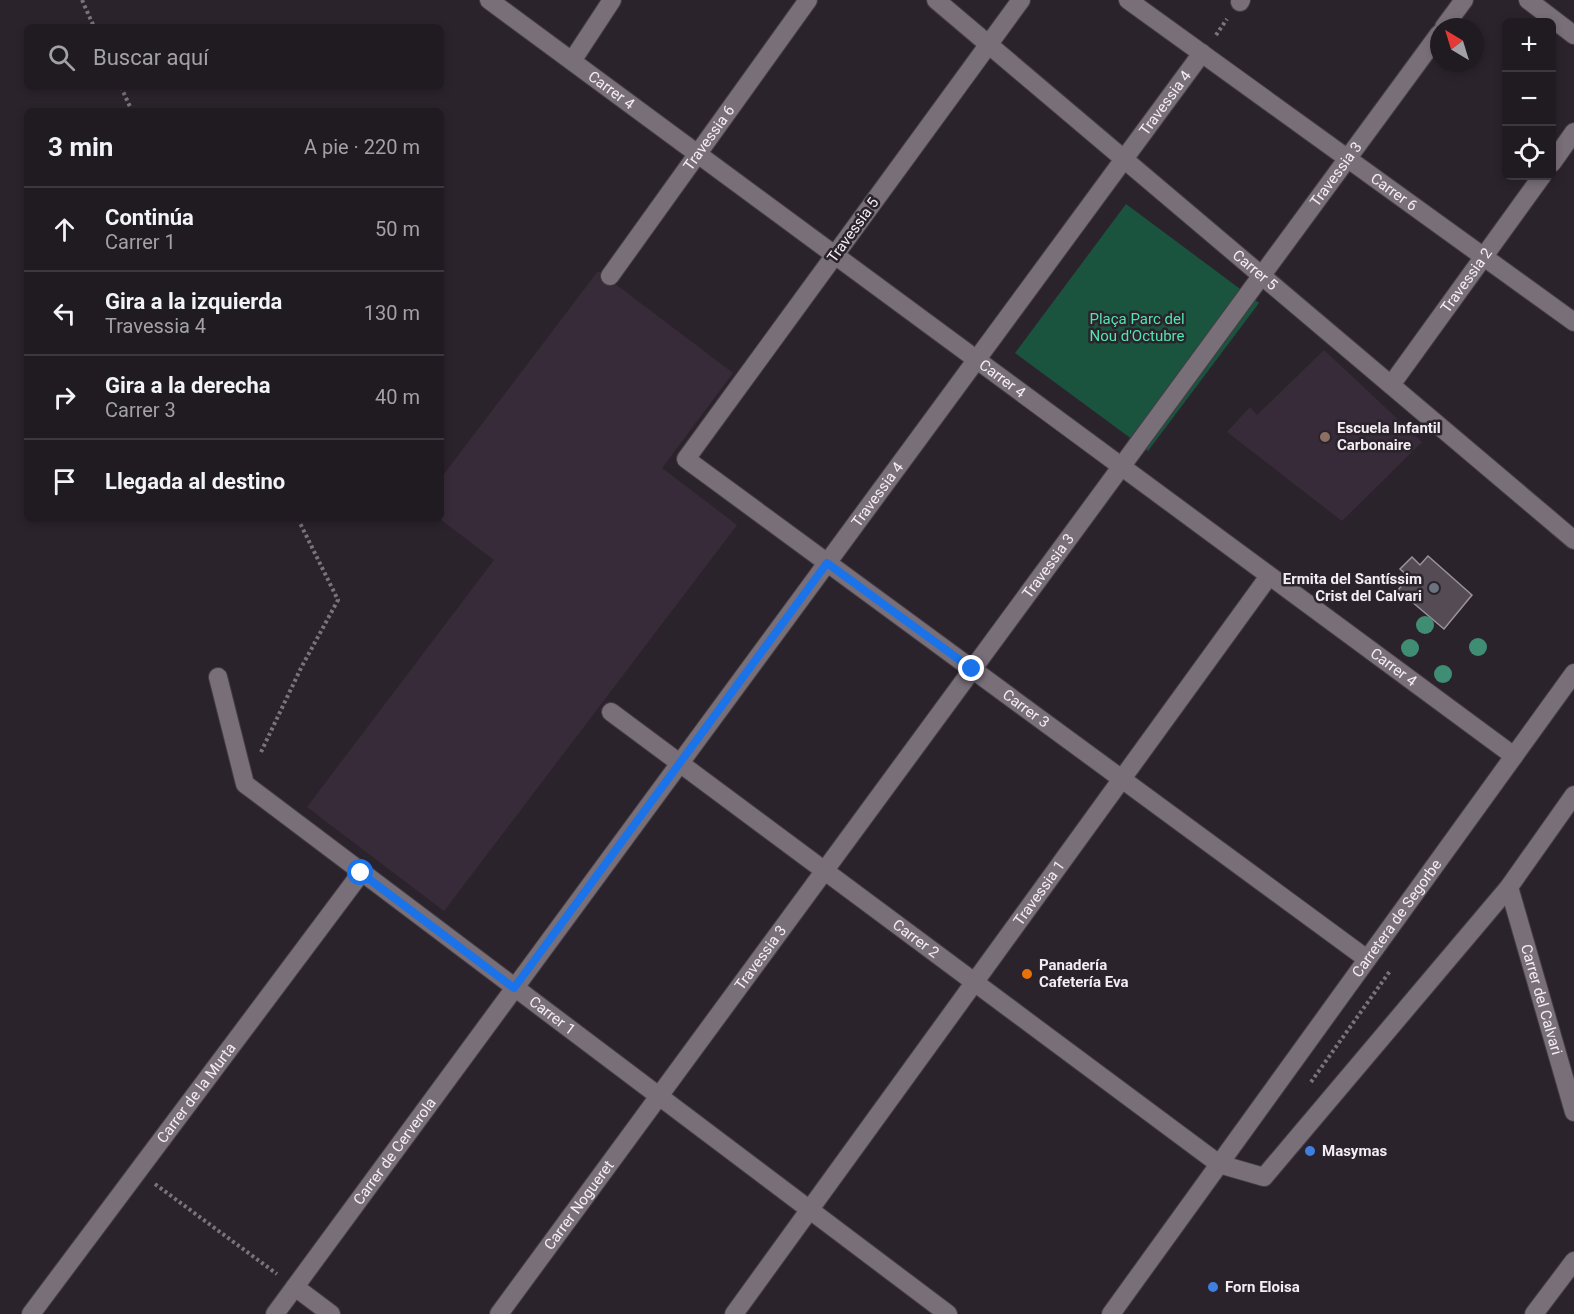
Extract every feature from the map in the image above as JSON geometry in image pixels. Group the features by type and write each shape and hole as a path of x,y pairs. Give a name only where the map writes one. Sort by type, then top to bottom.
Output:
{"street":[{"name":"Carrer 4","path":"489,0 1514,756"},
{"path":"572,61 612,0"},
{"name":"Travessia 6","path":"610,276 808,0"},
{"name":"Carrer 5","path":"936,0 1574,540"},
{"name":"Travessia 5","path":"686,459 1020,0"},
{"name":"Carrer 6","path":"1128,0 1574,322"},
{"path":"1451,18 1464,0"},
{"path":"1528,0 1574,35"},
{"name":"Travessia 3","path":"659,1097 1430,46"},
{"name":"Travessia 4","path":"514,988 1202,53"},
{"path":"1556,156 1574,132"},
{"name":"Travessia 2","path":"1391,384 1539,180"},
{"name":"Carrer 3","path":"686,459 1367,959"},
{"name":"Travessia 1","path":"734,1314 1269,576"},
{"name":"Carretera de Segorbe","path":"1111,1314 1574,673"},
{"path":"218,676 245,784"},
{"name":"Carrer 2","path":"611,712 1219,1164"},
{"name":"Carrer 1","path":"245,784 948,1314"},
{"path":"1219,1164 1263,1177 1509,887 1574,796"},
{"name":"Carrer de la Murta","path":"31,1314 361,873"},
{"name":"Carrer del Calvari","path":"1509,887 1574,1112"},
{"name":"Carrer de Cerverola","path":"275,1314 514,988"},
{"name":"Carrer Nogueret","path":"499,1314 659,1097"},
{"path":"1534,1314 1574,1261"},
{"path":"295,1287 332,1314"}],"path":[{"path":"82,0 93,24"},
{"path":"1202,53 1241,1"},
{"path":"122,90 131,108"},
{"path":"245,784 300,668 338,600 299,522"},
{"path":"138,1172 295,1287"}],"shaded area":[{"path":"598,271 733,373 662,468 737,525 444,911 307,807 494,560 444,522 444,474"},
{"name":"Escuela Infantil Carbonaire","path":"1324,350 1422,442 1342,521 1227,432 1250,407 1257,415"}],"green space":[{"name":"Plaça Parc del Nou d'Octubre","path":"1126,204 1259,303 1148,451 1015,353"}],"building":[{"path":"1428,556 1472,595 1444,629 1398,590 1409,577 1400,569 1412,557 1420,565"}],"place":[{"name":"Escuela Infantil Carbonaire","path":"1325,437"},
{"name":"Ermita del Santíssim Crist del Calvari","path":"1434,588"},
{"name":"Panadería Cafetería Eva","path":"1027,974"},
{"name":"Masymas","path":"1310,1151"},
{"name":"Forn Eloisa","path":"1213,1287"}],"route":[{"path":"361,873 514,988 827,563 972,669"}]}
